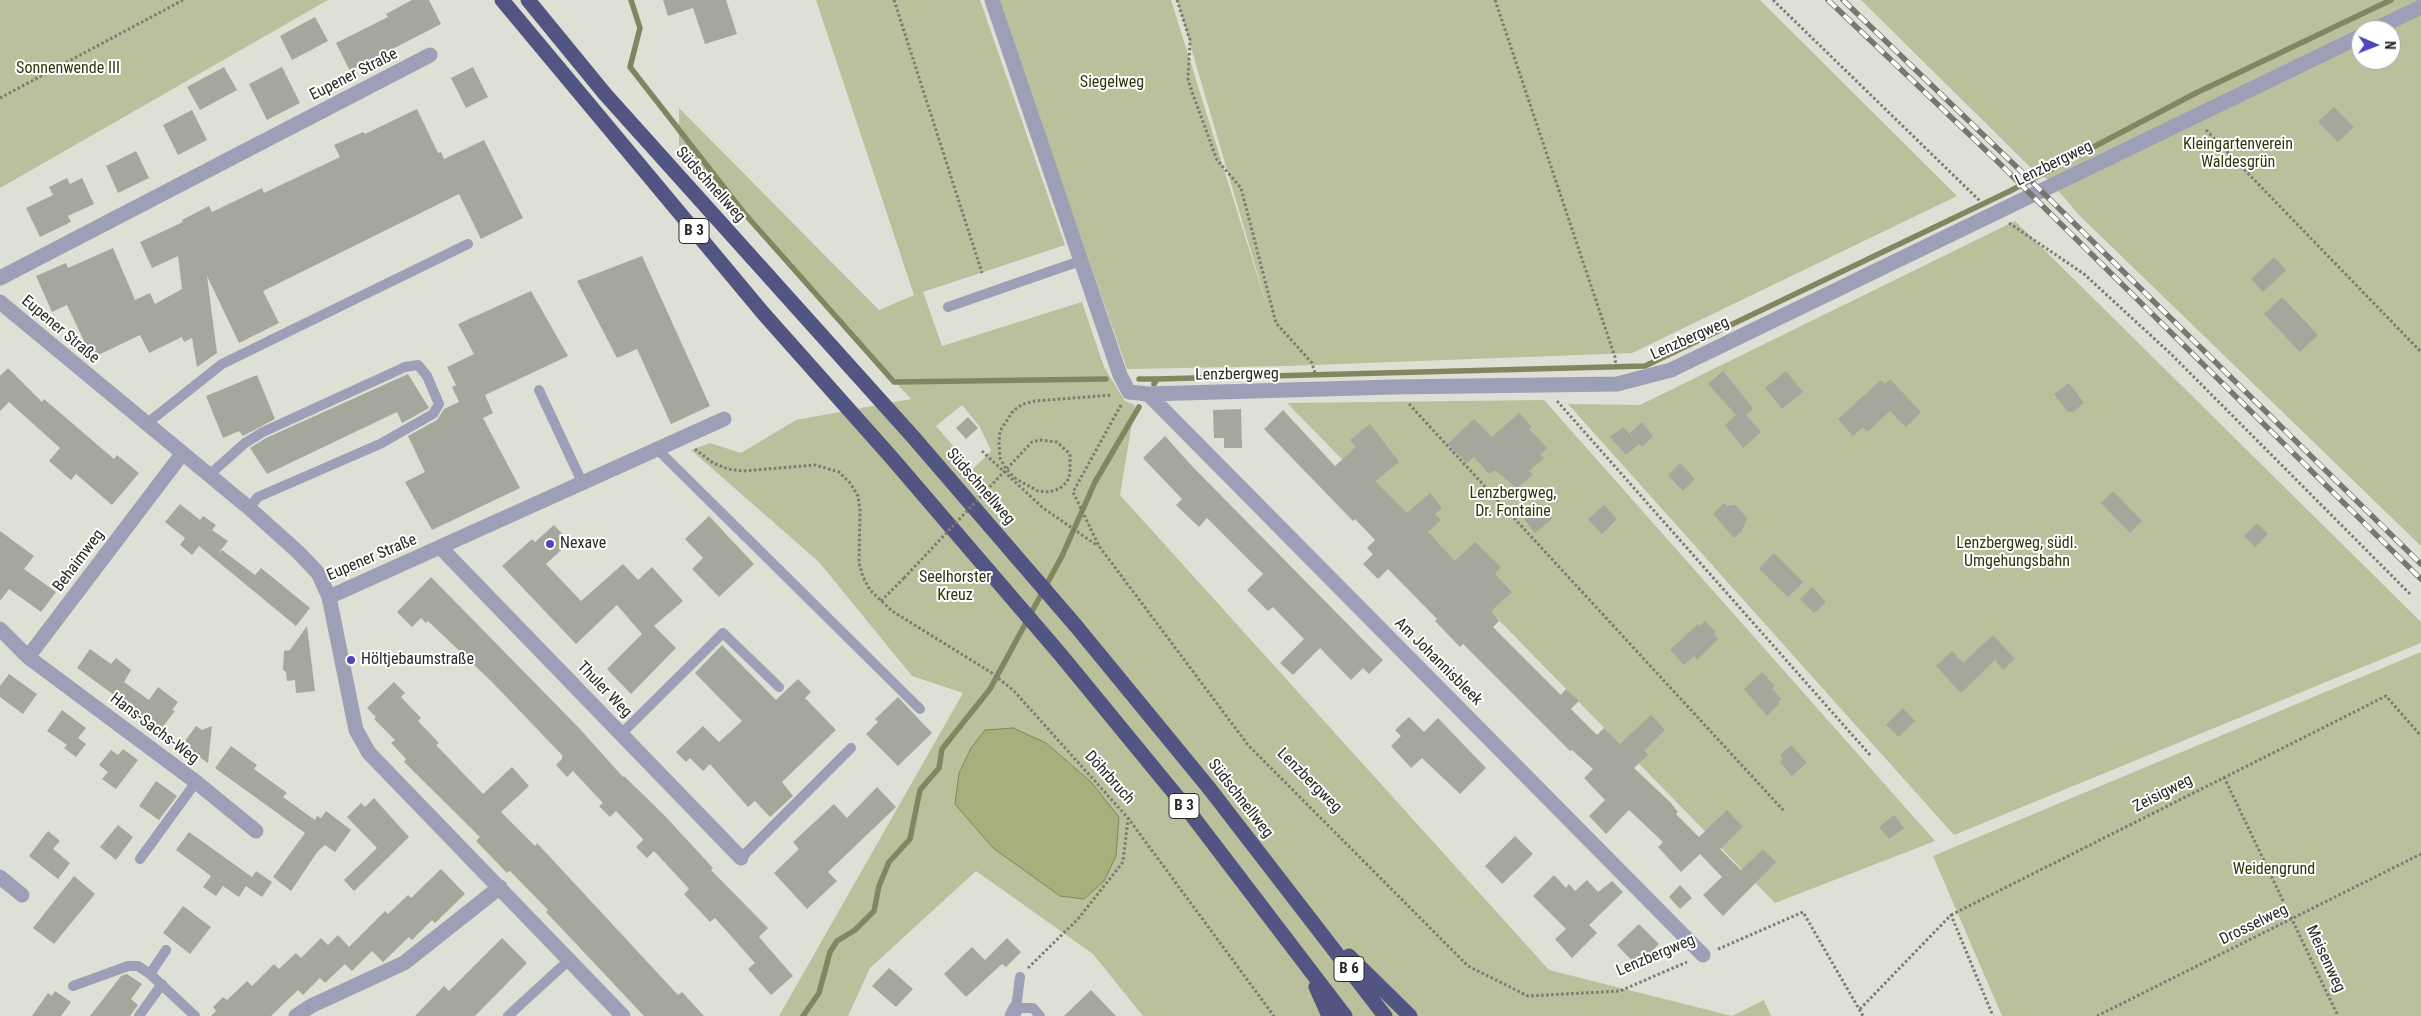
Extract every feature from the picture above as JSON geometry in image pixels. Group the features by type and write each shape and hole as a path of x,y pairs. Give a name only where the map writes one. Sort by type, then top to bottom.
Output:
{"highway":[{"name":"B 3","path":"502,0 763,313 891,457 1060,654 1184,805 1345,1016"},
{"name":"Südschnellweg","path":"528,0 606,94 914,438 1076,626 1209,788 1385,1016"},
{"name":"B 3","path":"1314,922 1410,1016"},
{"name":"B 6","path":"1304,961 1329,1016"}],"street":[{"path":"992,0 1120,375 1130,392"},
{"path":"2394,20 2421,7"},
{"name":"Lenzbergweg","path":"1130,392 1148,394 1393,387 1617,384 1671,370 2351,41"},
{"name":"Eupener Straße","path":"0,278 430,55"},
{"name":"Eupener Straße","path":"0,302 145,425 249,508 298,552 318,573 329,597 724,419"},
{"name":"Am Johannisbleek","path":"1148,394 1703,955"},
{"name":"Behaimweg","path":"28,657 182,454"},
{"name":"Thuler Weg","path":"440,547 741,858"},
{"path":"329,597 356,730 369,753 623,1016"},
{"path":"0,628 28,657"},
{"name":"Hans-Sachs-Weg","path":"28,657 196,782 256,831"},
{"path":"0,877 22,894"},
{"path":"296,1016 311,1006 404,963 500,887"}],"lane":[{"path":"145,425 222,364 468,244"},
{"path":"948,307 1080,261"},
{"path":"208,476 245,443 264,432 405,367 418,365 427,376 438,404 433,414 380,444 258,497 249,508"},
{"path":"539,390 582,482"},
{"path":"656,448 920,709"},
{"path":"622,733 723,633 779,687"},
{"path":"741,858 851,748"},
{"path":"140,859 196,782"},
{"path":"150,974 166,950"},
{"path":"508,1016 569,960"},
{"path":"73,986 128,966 138,966 162,984 195,1016"},
{"path":"1020,976 1014,1012 1033,1008 1040,1016"},
{"path":"139,1016 162,984"}],"path":[{"path":"0,98 183,0"},
{"path":"894,0 982,273"},
{"path":"1178,0 1190,40 1188,80 1217,160 1241,188 1276,323 1312,362"},
{"path":"1495,0 1615,356"},
{"path":"1773,0 1981,202"},
{"path":"2193,117 2421,352"},
{"path":"1994,213 2084,274 2171,354 2410,594"},
{"path":"1542,384 1870,755"},
{"path":"1393,387 1784,811"},
{"path":"881,601 904,578 1032,442 1040,440 1057,442 1070,454 1070,474 1067,482 1059,489 1049,492 1038,491 1016,479 1006,470 1000,458 1000,431 1012,411 1035,401 1130,392"},
{"name":"Lenzbergweg","path":"1130,392 1074,492 1099,546 1248,745 1468,966 1528,996 1620,991 1803,912 1860,1009"},
{"name":"Döhrbruch","path":"681,437 713,463 728,469 743,471 815,465 839,472 850,483 858,496 860,511 859,563 863,577 870,590 892,611 992,673 1014,692 1128,818 1274,1016"},
{"path":"982,451 1043,508 1099,546"},
{"name":"Zeisigweg","path":"1860,1009 1951,915 2386,696 2421,736"},
{"name":"Meisenweg","path":"2224,777 2338,1016"},
{"path":"1020,976 1078,920 1123,862 1128,818"},
{"name":"Drosselweg","path":"2097,1016 2421,854"},
{"path":"1951,915 1993,1016"},
{"path":"1860,1009 1864,1016"}],"green space":[{"name":"Sonnenwende III","path":"0,0 328,0 0,188"},
{"name":"Seelhorster Kreuz","path":"816,0 980,0 1065,245 923,292 942,346 1082,302 1104,367 1125,401 1135,405 1120,495 1549,970 1732,1016 1143,1016 1093,954 976,871 870,968 848,1016 779,1016 963,693 912,676 819,562 691,450 710,443 741,453 796,420 911,399 679,145 679,108 879,310 914,295","holes":["962,405 980,427 991,451 973,469 936,426"]},
{"name":"Siegelweg","path":"998,0 1171,0 1270,316 1177,0 1760,0 1957,196 1632,353 1286,366 1127,369"},
{"name":"Kleingartenverein Waldesgrün","path":"1861,0 2421,0 2421,546 2080,216 2049,180 2034,171"},
{"name":"Lenzbergweg, südl. Umgehungsbahn","path":"2015,221 2421,622 2421,643 1954,835 1568,404 1640,405"},
{"name":"Lenzbergweg, Dr. Fontaine","path":"1544,400 1935,841 1775,903 1287,403"},
{"name":"Weidengrund","path":"2421,652 2421,1016 2002,1016 1933,856"},
{"path":"1764,1000 1771,1016 1732,1016"}],"shaded area":[{"path":"1013,728 1046,743 1091,782 1119,817 1116,856 1104,881 1084,899 1060,896 993,848 955,804 959,773 971,748 985,730"}],"building":[{"path":"412,0 429,0 441,24 350,71 336,43 388,17 386,14"},
{"path":"663,0 726,0 737,34 705,44 693,8 668,16"},
{"path":"315,17 328,41 292,60 280,36"},
{"path":"224,67 237,90 200,110 187,87"},
{"path":"282,67 300,103 267,120 249,84"},
{"path":"473,67 488,97 466,108 451,78"},
{"path":"2334,107 2354,127 2338,142 2318,122"},
{"path":"417,109 438,153 441,152 444,159 484,140 523,218 481,239 459,194 263,291 279,323 239,343 207,276 217,353 197,367 192,338 184,342 182,337 149,353 140,335 92,358 67,305 52,312 36,276 66,263 68,268 113,248 135,300 150,293 155,304 182,289 178,256 152,268 140,242 183,222 182,220 209,206 212,212 262,188 264,193 340,157 334,145 363,132 365,134"},
{"path":"192,110 207,140 178,155 163,125"},
{"path":"136,151 149,178 118,193 106,166"},
{"path":"67,178 70,184 82,178 94,204 68,216 71,222 40,237 26,208 53,195 49,187"},
{"path":"642,256 710,406 671,424 637,349 617,358 577,281"},
{"path":"2274,257 2286,270 2263,292 2251,279"},
{"path":"531,291 568,356 485,395 493,413 483,418 520,488 432,530 405,482 425,472 408,436 437,420 444,409 459,402 452,387 456,385 447,367 474,354 458,324"},
{"path":"2282,297 2318,335 2300,352 2264,314"},
{"path":"8,368 42,402 44,399 114,459 117,455 139,473 112,505 76,474 71,480 49,461 60,448 9,402 0,411 0,376"},
{"path":"1723,371 1753,408 1746,415 1761,432 1743,448 1725,425 1736,415 1708,384"},
{"path":"1786,371 1803,392 1782,409 1765,388"},
{"path":"408,374 429,408 402,423 397,412 267,474 250,448 266,438"},
{"path":"257,375 275,419 243,436 239,431 223,438 206,396"},
{"path":"1890,379 1921,412 1906,427 1890,411 1867,432 1863,427 1853,436 1838,419 1881,380 1885,384"},
{"path":"2069,383 2084,403 2072,413 2068,412 2054,394"},
{"path":"1241,409 1242,448 1224,448 1224,438 1214,438 1213,410"},
{"path":"1283,410 1335,466 1356,447 1350,440 1370,424 1399,462 1375,481 1407,513 1430,493 1442,508 1435,514 1441,520 1428,532 1455,561 1475,542 1501,567 1495,574 1512,592 1491,611 1499,621 1493,627 1561,695 1566,689 1579,701 1571,709 1597,735 1604,728 1620,744 1651,715 1665,730 1644,751 1648,755 1634,768 1670,802 1678,812 1676,814 1699,837 1727,810 1743,827 1720,849 1741,870 1763,849 1776,862 1723,916 1703,895 1722,877 1700,854 1681,872 1658,847 1663,842 1629,810 1606,834 1589,816 1605,800 1584,778 1593,769 1572,750 1570,751 1463,644 1460,647 1435,621 1437,619 1388,569 1378,579 1363,564 1373,554 1367,548 1375,540 1355,519 1353,521 1264,429"},
{"path":"1519,413 1532,427 1529,429 1547,448 1540,455 1544,458 1529,471 1533,475 1517,488 1495,470 1489,474 1474,457 1467,463 1448,444 1474,419 1492,437"},
{"path":"968,417 978,428 966,439 956,428"},
{"path":"1642,422 1653,436 1642,447 1639,444 1626,455 1610,437 1623,427 1635,440 1630,433"},
{"path":"1165,436 1192,466 1383,660 1369,674 1363,668 1351,680 1320,648 1293,675 1280,663 1304,639 1273,607 1268,611 1247,590 1263,574 1207,518 1199,527 1176,505 1182,499 1143,458"},
{"path":"1680,463 1695,479 1683,491 1668,475"},
{"path":"2113,491 2142,521 2130,533 2101,503"},
{"path":"1724,503 1727,506 1736,505 1747,518 1742,531 1734,538 1713,514"},
{"path":"180,504 200,520 203,516 216,525 212,530 228,541 217,555 222,550 255,575 261,568 310,608 296,626 199,546 192,555 180,545 185,538 165,522"},
{"path":"1541,504 1553,518 1535,533 1524,519"},
{"path":"1604,505 1617,519 1602,534 1588,519"},
{"path":"709,516 754,564 719,597 692,569 703,558 685,539"},
{"path":"2257,523 2268,534 2255,547 2244,536"},
{"path":"554,525 570,542 546,564 581,601 623,564 638,580 652,567 683,601 654,626 676,648 631,694 607,669 642,634 617,605 576,644 502,566 532,539 535,542"},
{"path":"0,531 34,556 24,569 56,592 41,612 9,589 0,601"},
{"path":"1774,553 1803,582 1788,597 1759,568"},
{"path":"431,577 580,729 623,777 665,816 713,868 711,870 768,928 759,937 793,976 771,995 748,969 755,963 715,918 710,922 684,894 689,889 654,851 647,858 636,847 643,840 642,838 616,811 610,817 599,806 603,803 573,771 567,777 556,765 562,759 562,755 491,681 428,621 426,623 421,618 412,627 397,612"},
{"path":"1812,587 1826,602 1814,613 1800,599"},
{"path":"1705,621 1716,632 1714,634 1718,639 1697,660 1694,656 1684,665 1670,650 1698,624 1700,626"},
{"path":"307,626 315,691 296,693 295,680 287,681 286,672 283,670 284,651 290,650"},
{"path":"1993,635 2015,659 2003,670 1995,660 1961,693 1936,666 1952,651 1963,663"},
{"path":"722,645 776,700 798,679 811,692 805,698 836,730 782,782 793,796 770,817 755,801 748,807 710,764 703,771 690,758 686,762 676,752 703,726 719,742 742,721 695,673"},
{"path":"90,649 111,664 116,658 131,670 124,682 149,700 158,687 178,702 172,710 175,711 161,729 77,668"},
{"path":"1762,672 1775,686 1772,688 1781,699 1778,702 1779,704 1767,716 1744,689"},
{"path":"9,674 37,694 23,714 0,697 0,686"},
{"path":"394,682 405,693 401,697 421,718 418,721 439,743 436,745 483,794 512,767 529,786 501,812 535,846 537,843 678,995 682,992 704,1016 644,1016 546,912 548,910 510,871 507,873 476,841 480,837 404,762 406,759 391,743 395,740 374,719 376,717 367,708"},
{"path":"898,697 932,733 898,766 866,734 878,722 875,719"},
{"path":"1903,708 1915,721 1899,737 1886,725"},
{"path":"62,710 86,728 78,738 86,744 76,757 64,748 67,745 47,731"},
{"path":"1409,717 1424,732 1438,718 1486,768 1460,794 1422,758 1411,768 1391,746 1401,736 1395,730"},
{"path":"196,726 202,730 212,726 208,763 182,745"},
{"path":"1791,745 1807,763 1792,776 1780,762 1783,759 1780,755"},
{"path":"231,746 257,765 254,769 287,793 283,797 315,820 317,816 321,818 326,811 351,830 335,852 325,845 318,851 291,891 273,877 305,833 215,768"},
{"path":"123,749 138,760 116,789 102,779 108,772 99,765 111,750 118,755"},
{"path":"156,781 177,796 159,820 139,806"},
{"path":"877,787 896,807 828,872 837,881 807,909 774,873 799,849 793,842 834,804 847,818"},
{"path":"374,798 409,837 354,891 344,880 377,848 347,817 361,803 365,807"},
{"path":"1894,815 1904,828 1889,839 1879,827"},
{"path":"118,825 133,837 116,860 100,847"},
{"path":"48,831 60,841 53,849 70,863 58,879 29,856"},
{"path":"189,832 252,877 256,871 272,882 262,897 246,886 239,897 223,886 216,896 203,887 211,876 176,850"},
{"path":"1515,836 1533,854 1502,884 1485,866"},
{"path":"441,869 465,894 435,923 432,920 412,940 409,937 383,962 372,951 352,971 345,964 325,983 320,978 303,995 298,990 271,1016 211,1016 216,1011 213,1007 223,997 227,1000 247,981 252,986 274,964 279,969 296,953 301,958 321,938 328,945 338,935 349,947 385,911 388,914 408,895 411,898"},
{"path":"1554,875 1566,888 1569,884 1575,891 1587,880 1598,892 1612,881 1623,892 1589,925 1597,933 1572,958 1555,939 1566,929 1533,896"},
{"path":"74,876 95,894 54,944 33,928"},
{"path":"1680,885 1692,898 1680,909 1669,897"},
{"path":"183,906 211,927 190,954 163,933"},
{"path":"1639,924 1659,944 1637,966 1617,945"},
{"path":"502,938 527,963 475,1016 415,1016 444,986 449,991"},
{"path":"1007,938 1021,952 1006,967 1002,964 966,997 944,974 972,947 985,960"},
{"path":"889,968 913,989 896,1007 872,986"},
{"path":"127,974 142,984 131,999 138,1005 130,1016 90,1016 121,976"},
{"path":"1091,990 1116,1016 1064,1016"},
{"path":"55,991 71,1002 61,1016 32,1016 48,993 52,996"}],"waterway":[{"path":"631,0 640,28 630,67 744,213 894,382 1106,379"},
{"path":"1154,384 1157,379 1645,366 2010,191 2196,93 2391,0"},
{"path":"1139,379 1157,379"},
{"path":"803,1016 819,993 830,952 837,941 855,930 874,911 879,886 889,862 910,839 920,790 939,768 942,749 990,689 1062,556 1095,482 1139,407"}],"railway":[{"path":"1828,0 1995,159 2421,579"},
{"path":"1843,0 2025,175 2421,564"}],"place":[{"name":"Nexave","path":"550,544"},
{"name":"Höltjebaumstraße","path":"351,660"}]}
